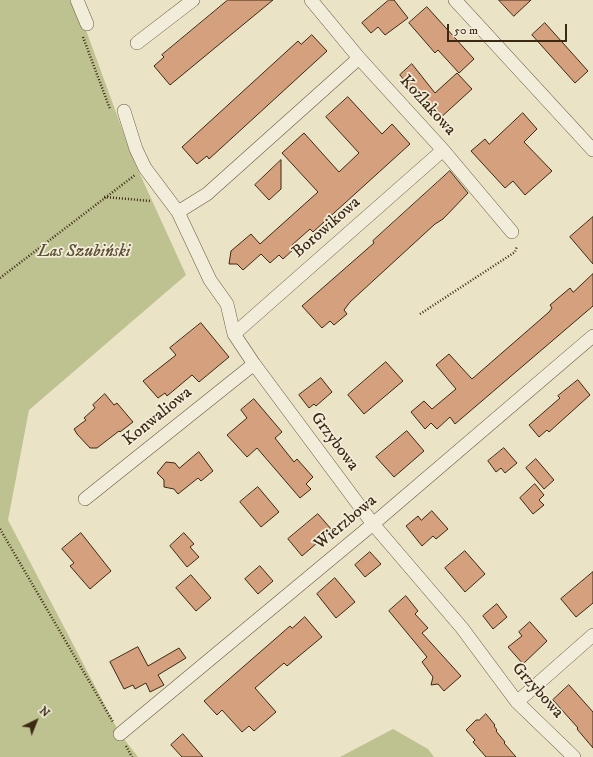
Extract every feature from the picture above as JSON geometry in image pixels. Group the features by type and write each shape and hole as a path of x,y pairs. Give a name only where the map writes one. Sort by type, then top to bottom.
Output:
{"street":[{"path":"77,0 85,18"},
{"path":"137,43 192,0"},
{"path":"455,0 593,150"},
{"name":"Koźlakowa","path":"315,1 359,58 443,150 512,232"},
{"path":"175,207 207,194 359,58"},
{"name":"Grzybowa","path":"124,111 136,149 145,168 175,207 210,280 227,304 234,334 254,364 373,524 462,628 517,702 574,757"},
{"name":"Borowikowa","path":"234,334 443,150"},
{"name":"Wierzbowa","path":"120,734 373,524 593,336"},
{"name":"Konwaliowa","path":"85,499 254,364"},
{"path":"517,702 593,635"}],"path":[{"path":"85,18 80,24 82,32 110,110"},
{"path":"0,278 104,197 145,168"},
{"path":"104,197 175,207"},
{"path":"420,314 515,252 518,244 512,232"},
{"path":"0,529 132,757"}],"green space":[{"name":"Las Szubiński","path":"0,0 75,0 133,159 186,275 29,410 8,520 120,734 138,757 0,757"},
{"path":"393,729 428,749 434,757 340,757"}],"building":[{"path":"228,0 273,0 170,85 154,66 164,57 162,55"},
{"path":"389,0 394,0 408,18 385,35 378,27 371,33 362,23"},
{"path":"499,0 531,0 514,16"},
{"path":"427,7 474,59 459,73 438,50 435,53 409,23"},
{"path":"545,23 588,71 575,83 532,35"},
{"path":"312,35 327,51 209,159 207,156 197,164 182,147 298,41 301,44"},
{"path":"412,64 435,93 457,73 472,89 438,120 400,75"},
{"path":"348,97 382,134 392,124 410,144 313,232 310,229 292,245 295,248 283,259 279,255 270,263 261,254 243,270 237,264 229,264 231,251 251,234 260,244 318,192 282,153 304,133 339,172 359,153 326,117"},
{"path":"523,113 537,129 524,142 552,171 525,195 513,181 505,188 471,151 485,139 489,144"},
{"path":"281,160 281,189 269,200 255,185"},
{"path":"450,171 468,193 443,219 435,224 350,302 344,310 347,314 334,325 330,321 322,328 302,306 374,243 373,241"},
{"path":"593,217 593,264 570,237"},
{"path":"593,274 593,306 455,424 450,417 437,429 431,423 425,429 411,412 424,401 432,409 456,389 436,365 449,354 472,379 549,312 552,308 550,305 570,288 573,292"},
{"path":"201,323 229,357 199,382 192,375 167,396 165,393 158,398 143,381 176,355 170,348"},
{"path":"386,362 403,381 364,414 348,395"},
{"path":"321,378 332,392 316,406 314,404 309,408 299,395"},
{"path":"578,380 590,395 549,432 547,430 539,437 529,425 560,398 558,396"},
{"path":"105,394 114,405 117,403 133,422 97,448 90,448 74,429 86,420 84,418 95,408 93,405"},
{"path":"254,399 282,432 275,438 294,462 297,459 313,477 306,484 311,489 300,498 257,448 247,457 227,435 247,418 241,410"},
{"path":"407,431 424,451 394,477 376,457"},
{"path":"504,448 517,463 505,473 501,468 496,472 488,461"},
{"path":"199,452 213,471 201,481 198,478 178,494 174,489 164,487 164,480 157,473 166,462 175,463 179,468"},
{"path":"536,459 554,480 544,489 526,468"},
{"path":"535,484 544,495 539,500 544,505 533,514 520,498"},
{"path":"258,487 279,512 261,527 240,502"},
{"path":"432,511 448,529 436,539 433,536 422,546 406,526 418,516 421,520"},
{"path":"318,514 332,530 302,556 288,539"},
{"path":"81,533 111,571 90,589 70,566 74,563 62,549"},
{"path":"184,533 194,544 190,547 199,557 187,567 170,546"},
{"path":"465,551 485,574 465,592 445,568"},
{"path":"370,552 381,564 365,577 355,565"},
{"path":"260,566 273,581 258,594 245,579"},
{"path":"593,572 593,603 576,617 561,599"},
{"path":"191,575 211,598 196,611 176,588"},
{"path":"335,578 355,602 336,618 317,594"},
{"path":"406,596 418,611 415,614 428,628 422,633 461,676 444,691 438,684 431,685 433,677 422,662 427,657 389,611"},
{"path":"497,604 507,617 493,629 483,616"},
{"path":"305,617 322,637 287,666 284,663 255,688 276,712 254,731 249,726 242,732 222,710 217,715 204,701 290,626 292,628"},
{"path":"530,622 547,641 523,664 508,647 522,636 519,632"},
{"path":"138,647 148,666 179,648 186,658 158,675 164,685 150,692 146,683 135,689 133,685 124,689 110,662"},
{"path":"569,685 593,712 593,748 577,729 578,728 553,700"},
{"path":"486,714 495,725 496,731 505,742 504,743 516,757 486,757 473,742 475,740 466,730 476,720 479,720"},
{"path":"183,734 203,757 182,757 171,745"}]}
